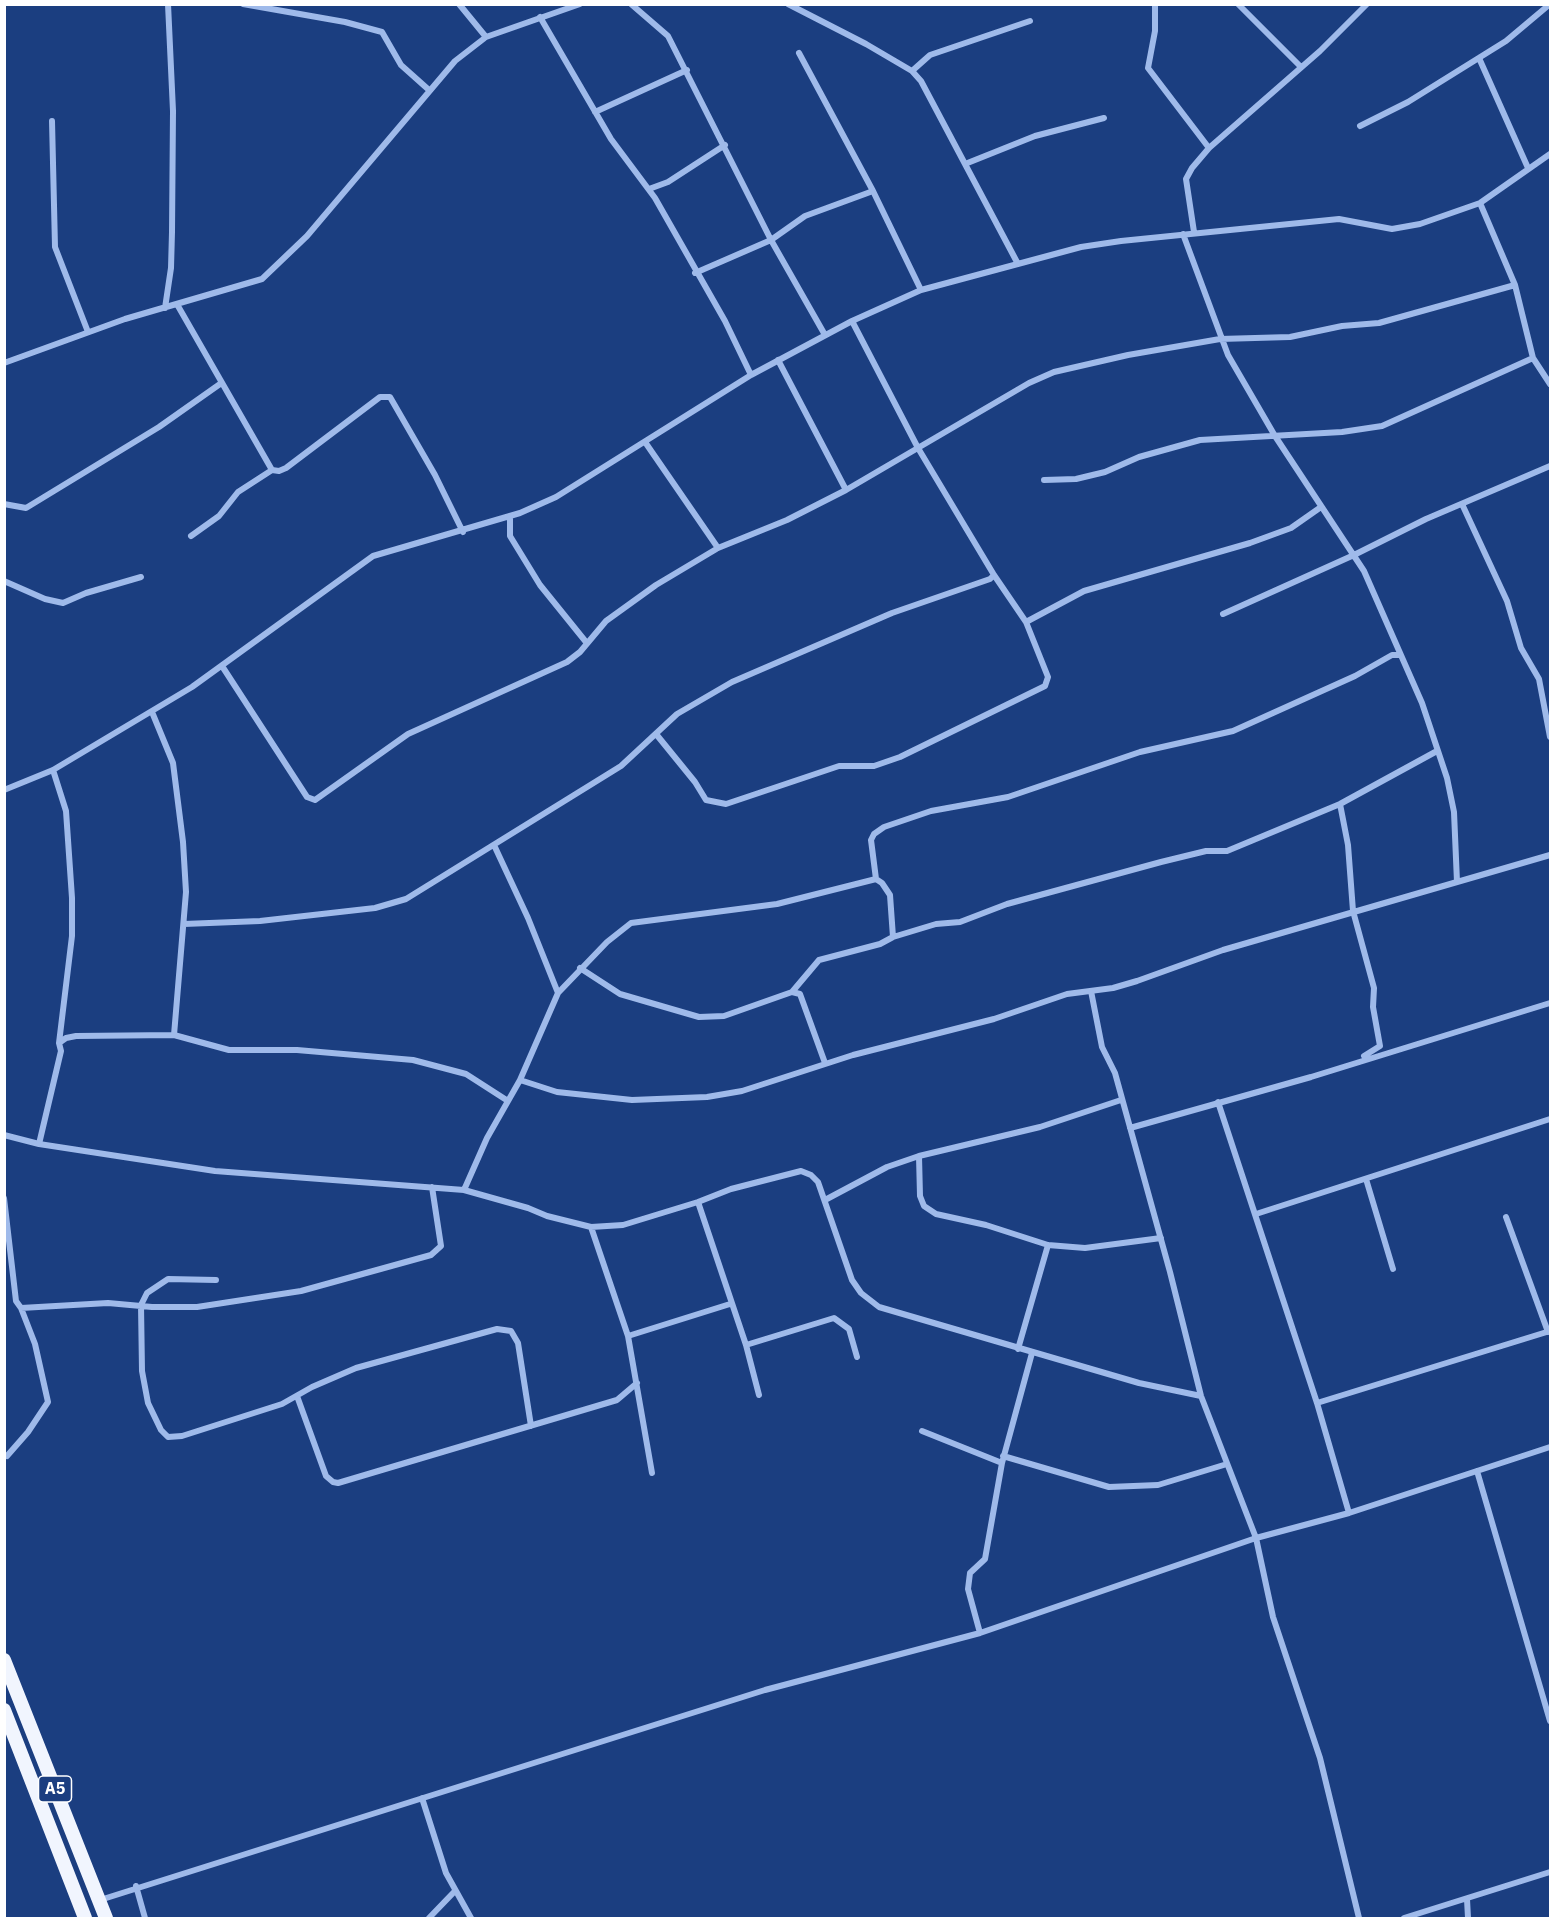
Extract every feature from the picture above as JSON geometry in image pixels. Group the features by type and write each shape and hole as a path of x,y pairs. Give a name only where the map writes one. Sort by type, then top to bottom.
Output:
{"highway":[{"name":"A5","path":"4,1660 106,1918"},
{"name":"A5","path":"4,1710 85,1918"}],"street":[{"path":"165,308 171,268 172,232 172,111 168,4"},
{"path":"243,4 345,22 382,32 401,65 429,90"},
{"path":"459,4 486,37"},
{"path":"4,363 88,332 262,279 307,236 455,61 486,37 580,4"},
{"path":"632,4 668,36 771,240 825,335"},
{"path":"788,4 912,71 921,81 1018,264"},
{"path":"1155,4 1155,31 1148,68 1209,148"},
{"path":"1238,4 1300,66"},
{"path":"1194,232 1186,179 1192,168 1209,148 1300,66 1320,51 1367,4"},
{"path":"1360,126 1408,102 1506,41 1550,4"},
{"path":"540,17 610,139 649,189 724,321 751,375"},
{"path":"912,71 930,55 1030,21"},
{"path":"799,53 873,191 921,290"},
{"path":"1479,58 1527,168"},
{"path":"595,112 687,70"},
{"path":"965,164 1035,136 1104,118"},
{"path":"52,121 55,247 88,332"},
{"path":"649,189 668,182 725,145"},
{"path":"4,790 53,770 152,712 222,666 318,594 374,556 510,517 556,497 751,375 852,321 921,290 1080,247 1194,232 1339,219 1392,229 1420,224 1480,203 1527,168 1551,154"},
{"path":"695,273 771,240 805,216 873,191"},
{"path":"1480,203 1515,285 1533,358 1551,384"},
{"path":"1183,234 1220,339 1275,436 1364,571 1422,703 1454,812 1457,882"},
{"path":"222,666 307,796 315,800 408,734 567,662 580,652 586,642 606,621 656,585 718,548 787,520 846,490 1029,382 1054,372 1128,355 1220,339 1290,337 1342,326 1379,323 1515,285"},
{"path":"178,306 220,384 272,470"},
{"path":"656,734 695,782 706,800 726,804 839,766 874,766 900,757 1045,686 1048,677 1026,622 994,575 918,448 852,321"},
{"path":"1044,480 1076,479 1105,472 1139,457 1200,440 1342,432 1382,426 1533,358"},
{"path":"778,360 846,490"},
{"path":"4,504 26,508 159,427 220,384"},
{"path":"191,536 219,516 238,492 272,470 279,471 286,468 380,397 390,397 435,475 463,532"},
{"path":"645,442 718,548"},
{"path":"1223,614 1462,504 1551,466"},
{"path":"1462,504 1507,600 1521,648 1539,679 1551,737"},
{"path":"1026,622 1084,591 1250,543 1291,528 1321,507"},
{"path":"510,517 510,536 540,585 586,642"},
{"path":"184,924 260,921 375,908 406,899 621,766 677,714 732,682 892,613 990,579 994,575"},
{"path":"4,581 45,599 63,603 86,593 141,577"},
{"path":"876,879 871,840 874,834 884,828 931,812 1008,797 1140,752 1233,731 1355,676 1392,655 1400,655"},
{"path":"152,712 173,763 183,842 186,892 174,1035"},
{"path":"580,968 621,994 699,1017 724,1016 792,992 819,960 880,944 893,937 936,924 960,922 1007,904 1161,862 1206,851 1227,851 1340,804 1437,751"},
{"path":"39,1144 61,1051 59,1043 72,936 72,898 66,811 53,770"},
{"path":"1340,804 1348,845 1353,911 1374,988 1373,1007 1380,1046 1359,1060"},
{"path":"494,845 528,918 558,993"},
{"path":"520,1080 557,1092 632,1100 707,1097 766,1085 825,1063 994,1019 1067,994 1137,981 1223,950 1551,855"},
{"path":"464,1190 520,1080 558,993 580,968 631,923 777,904 876,879 882,883 890,896 893,937"},
{"path":"1092,991 1102,1047 1115,1073 1161,1238 1201,1396 1256,1538 1273,1617 1320,1758 1359,1918"},
{"path":"792,992 800,994 804,1001 825,1063"},
{"path":"1130,1128 1218,1101 1311,1077 1359,1060 1551,1003"},
{"path":"59,1043 66,1038 76,1036 174,1035 229,1050 297,1050 413,1060 466,1074 508,1101"},
{"path":"825,1200 887,1167 919,1156 1040,1127 1121,1100"},
{"path":"1218,1101 1317,1403 1349,1513"},
{"path":"1256,1214 1551,1119"},
{"path":"4,1135 39,1144 215,1171 464,1190 591,1227 623,1225 698,1202 730,1189 801,1171 811,1175 818,1182 852,1280 867,1300 892,1313 1139,1383 1201,1396"},
{"path":"919,1156 920,1196 928,1211 986,1225 1048,1245 1085,1248 1161,1238"},
{"path":"1366,1179 1393,1269"},
{"path":"21,1308 108,1303 197,1307 301,1291 432,1255 441,1246 432,1187"},
{"path":"4,1198 16,1301 35,1344 48,1402 28,1432 7,1455"},
{"path":"698,1202 730,1304 746,1345 759,1395"},
{"path":"1317,1403 1549,1332 1506,1217"},
{"path":"591,1227 628,1336 652,1473"},
{"path":"1018,1349 1048,1245"},
{"path":"216,1280 168,1279 147,1293 141,1305 142,1371 148,1403 161,1430 168,1437 182,1436 282,1404 356,1368 504,1329 511,1331 518,1343 531,1426"},
{"path":"628,1336 730,1304"},
{"path":"746,1345 834,1318 849,1329 856,1357"},
{"path":"980,1633 968,1589 970,1572 985,1559 1003,1459 1032,1353"},
{"path":"297,1396 326,1476 333,1482 350,1480 617,1400 637,1383"},
{"path":"922,1431 1003,1459 1109,1487 1158,1485 1227,1464"},
{"path":"99,1900 136,1886 765,1690 980,1633 1256,1538 1349,1513 1551,1447"},
{"path":"1477,1471 1551,1721"},
{"path":"422,1798 446,1873 471,1918"},
{"path":"1404,1918 1551,1872"},
{"path":"136,1886 145,1918"},
{"path":"429,1918 455,1891"},
{"path":"1467,1899 1468,1918"}]}
